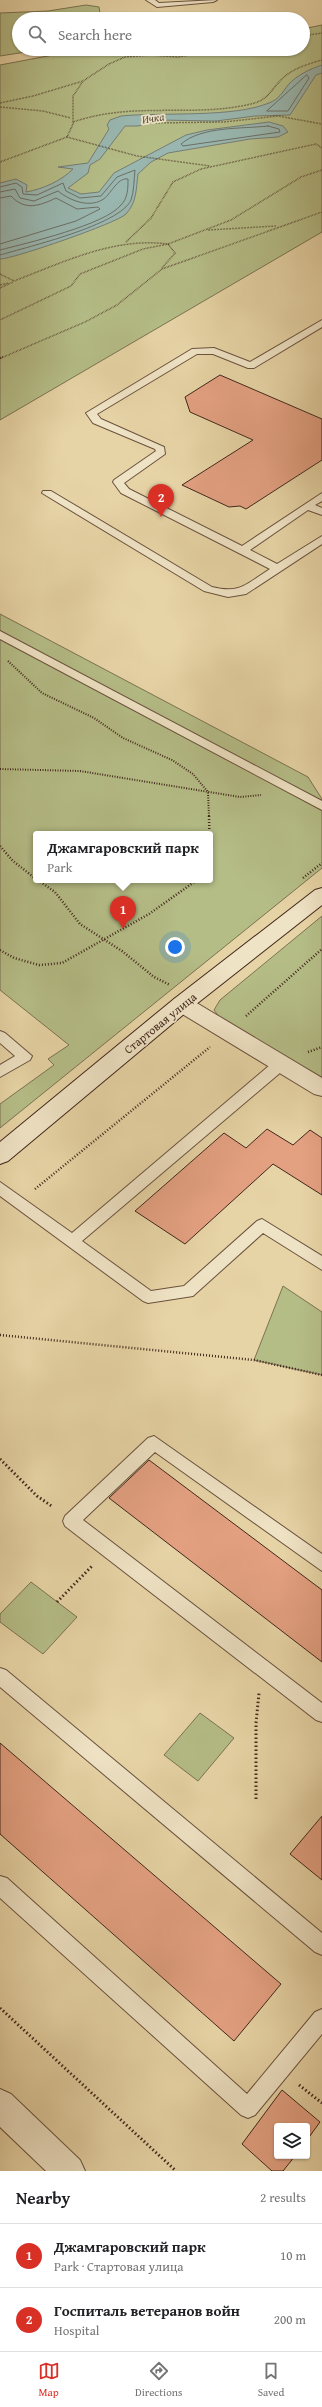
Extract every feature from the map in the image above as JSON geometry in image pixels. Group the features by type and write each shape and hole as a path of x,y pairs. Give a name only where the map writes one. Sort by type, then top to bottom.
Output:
{"street":[{"name":"Стартовая улица","path":"0,1155 182,1004 322,895"},
{"path":"182,1004 322,1088"},
{"path":"0,2104 69,2171"}],"lane":[{"path":"150,0 157,5 213,0"},
{"path":"279,569 125,491 118,482 161,452 159,447 97,421 91,413 195,352 214,351 251,366 322,323"},
{"path":"47,493 208,588 228,594 242,592 279,569 322,539"},
{"path":"243,550 322,496"},
{"path":"308,506 322,512"},
{"path":"0,634 322,806"},
{"path":"0,1036 25,1056 0,1072"},
{"path":"72,1241 282,1063"},
{"path":"0,1188 148,1297 188,1292 262,1225 322,1264"},
{"path":"322,1564 154,1443 71,1521 322,1714"},
{"path":"0,1676 322,1945"},
{"path":"0,1885 248,2108 322,2019"}],"path":[{"path":"310,35 322,33"},
{"path":"0,103 33,96 83,81 109,64 125,57 138,56"},
{"path":"164,56 184,56"},
{"path":"67,137 73,122 90,115 114,111 199,110 240,106 268,97 282,80 302,67 322,60"},
{"path":"73,122 71,118 70,104 74,92 83,81"},
{"path":"0,107 43,111 71,118"},
{"path":"152,123 224,122 278,116 322,124"},
{"path":"0,162 67,137 85,144 129,154 213,167"},
{"path":"126,242 152,218 173,182 213,167 316,144 322,148"},
{"path":"0,320 71,286 80,274 142,249 168,244 231,220 301,177 322,170"},
{"path":"162,269 322,212"},
{"path":"205,230 280,226"},
{"path":"0,285 126,242 156,241 168,244 175,253 162,269 117,305 85,322 0,357"},
{"path":"0,274 14,281"},
{"path":"0,288 14,281"},
{"path":"5,658 29,683 42,693 94,718 126,740 158,754 195,774 204,783 208,792 209,831"},
{"path":"0,769 80,771 240,797 296,792"},
{"path":"0,846 13,861 33,876"},
{"path":"43,883 55,892 80,924 104,939 154,977 170,985"},
{"path":"0,950 14,958 39,965 62,963 149,914 193,883"},
{"path":"19,1202 228,1032 322,949"},
{"path":"0,1335 254,1360 322,1375"},
{"path":"0,1459 37,1496 71,1521"},
{"path":"57,1602 108,1549"},
{"path":"256,1799 256,1723 261,1667"},
{"path":"0,2008 176,2171"},
{"path":"280,2069 322,2103"}],"green space":[{"path":"86,5 99,7 100,12 24,12 48,11"},
{"path":"12,12 12,54 0,56 0,13"},
{"path":"322,25 322,232 0,420 0,65 48,56 310,56 310,28"},
{"path":"0,614 308,777 322,799 322,868 0,1128 0,1104 54,1065 48,1059 69,1045 0,990"},
{"path":"322,916 322,1081 220,1018 214,1010 220,1000"},
{"path":"283,1286 322,1312 322,1375 254,1360"},
{"path":"31,1582 77,1617 43,1654 0,1622 0,1614"},
{"path":"200,1713 234,1738 198,1781 164,1755"}],"water":[{"name":"Ичка","path":"322,65 322,73 316,75 290,115 255,116 216,121 159,120 138,126 125,126 100,159 90,165 88,173 68,188 81,194 99,192 114,173 186,135 207,130 269,122 283,126 288,132 278,137 250,139 168,153 151,162 138,174 132,205 126,214 119,219 64,240 0,259 0,183 16,179 27,185 26,192 45,187 57,181 73,169 58,167 88,163 109,129 107,125 110,120 121,116 217,113 254,108 275,100 295,78 308,70"}],"building":[{"path":"220,375 322,419 322,460 246,509 240,506 229,507 182,485 253,440 190,412 185,397"},
{"path":"267,1129 293,1145 310,1130 322,1138 322,1195 273,1164 185,1244 135,1211 224,1133 246,1148"},
{"path":"149,1460 322,1590 322,1662 109,1498"},
{"path":"0,1743 281,1984 234,2041 0,1834"},
{"path":"322,1816 322,1880 290,1854"},
{"path":"282,2090 320,2122 310,2136 310,2123 274,2123 274,2159 293,2159 283,2171 272,2171 242,2144"}],"place":[{"name":"Госпиталь ветеранов войн","path":"161,517"},
{"name":"Джамгаровский парк","path":"123,929"}]}
